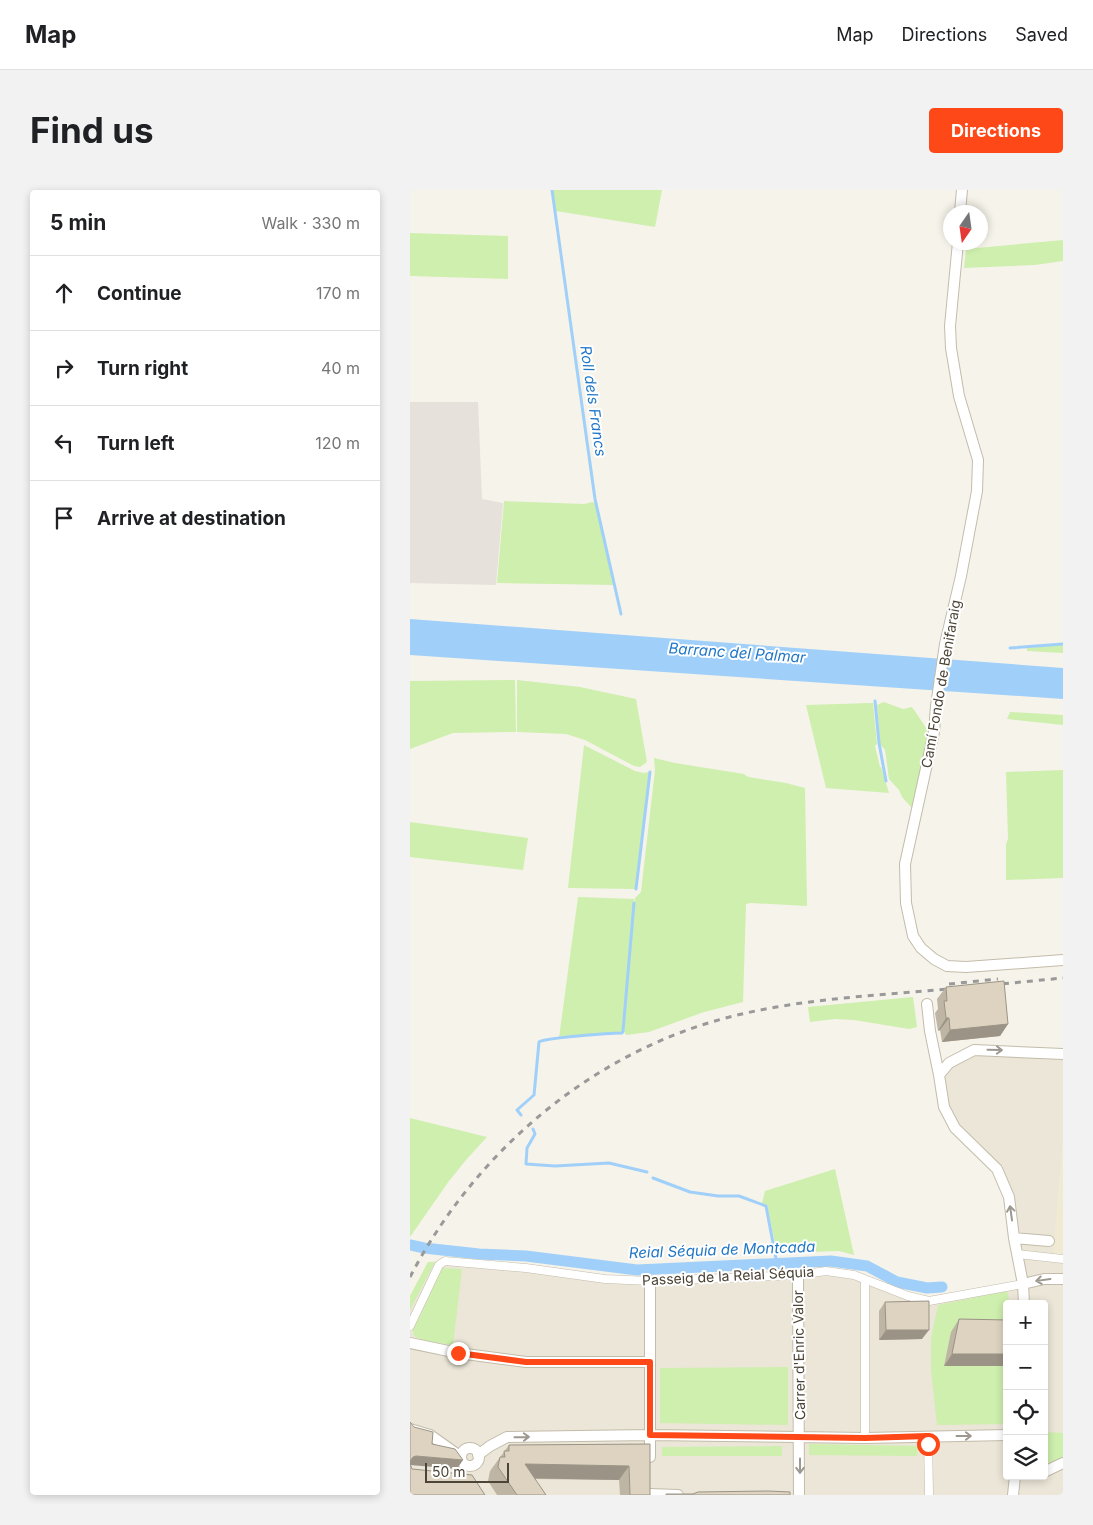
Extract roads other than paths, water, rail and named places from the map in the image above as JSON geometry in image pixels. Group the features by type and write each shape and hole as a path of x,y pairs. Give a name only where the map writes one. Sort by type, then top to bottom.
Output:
{"street":[{"path":"961,205 962,190"},
{"name":"Camí Fondo de Benifaraig","path":"957,250 950,326 950,348 959,396 978,460 978,483 961,576 945,644 934,732 905,864 906,904 913,936 921,948 934,959 947,966 966,967 1063,960"},
{"path":"927,1004 944,1107 955,1128 997,1169 1009,1197 1024,1300"},
{"path":"939,1075 949,1062 974,1050 1063,1054"},
{"path":"1014,1238 1050,1241"},
{"path":"1018,1258 1063,1259"},
{"name":"Passeig de la Reial Séquia","path":"410,1326 439,1265 445,1262 526,1268 605,1279 650,1281 798,1275 826,1272 854,1275 908,1296 929,1300 1023,1284"},
{"name":"Carrer d'Enric Valor","path":"798,1275 800,1495"},
{"path":"1023,1284 1044,1279 1063,1279"},
{"path":"865,1280 865,1438"},
{"path":"650,1281 650,1465"},
{"path":"410,1343 458,1353 526,1362 650,1362"},
{"path":"410,1429 430,1434 463,1461 471,1476"},
{"path":"463,1461 464,1451 469,1449 475,1450 478,1455 507,1437 650,1435 865,1438 1003,1435"},
{"path":"928,1436 929,1495"},
{"path":"1048,1470 1063,1463"},
{"path":"1013,1495 1014,1480"},
{"path":"649,1491 688,1495"}],"water":[{"name":"Barranc del Palmar","path":"410,619 1063,668 1063,699 410,655"}],"waterway":[{"name":"Roll dels Francs","path":"552,190 595,499 621,614"},
{"path":"1010,648 1063,644"},
{"path":"875,701 879,743 886,781"},
{"name":"Roll dels Francs","path":"636,889 650,772"},
{"name":"Roll dels Francs","path":"521,1115 517,1110 534,1095 539,1042 564,1037 622,1033 634,903"},
{"path":"533,1129 535,1134 527,1148 526,1164 555,1166 609,1163 647,1172"},
{"path":"653,1178 690,1192 718,1196 739,1196 766,1206 777,1264"},
{"name":"Reial Séquia de Montcada","path":"410,1245 479,1254 526,1256 637,1270 831,1261 867,1266 897,1282 927,1288 942,1287"}],"railway":[{"path":"991,985 1063,978"},
{"path":"949,984 998,979"},
{"path":"410,1277 436,1233 466,1191 500,1153 537,1118 578,1087 621,1060 667,1038 715,1021 745,1013 836,999 958,988"}]}
